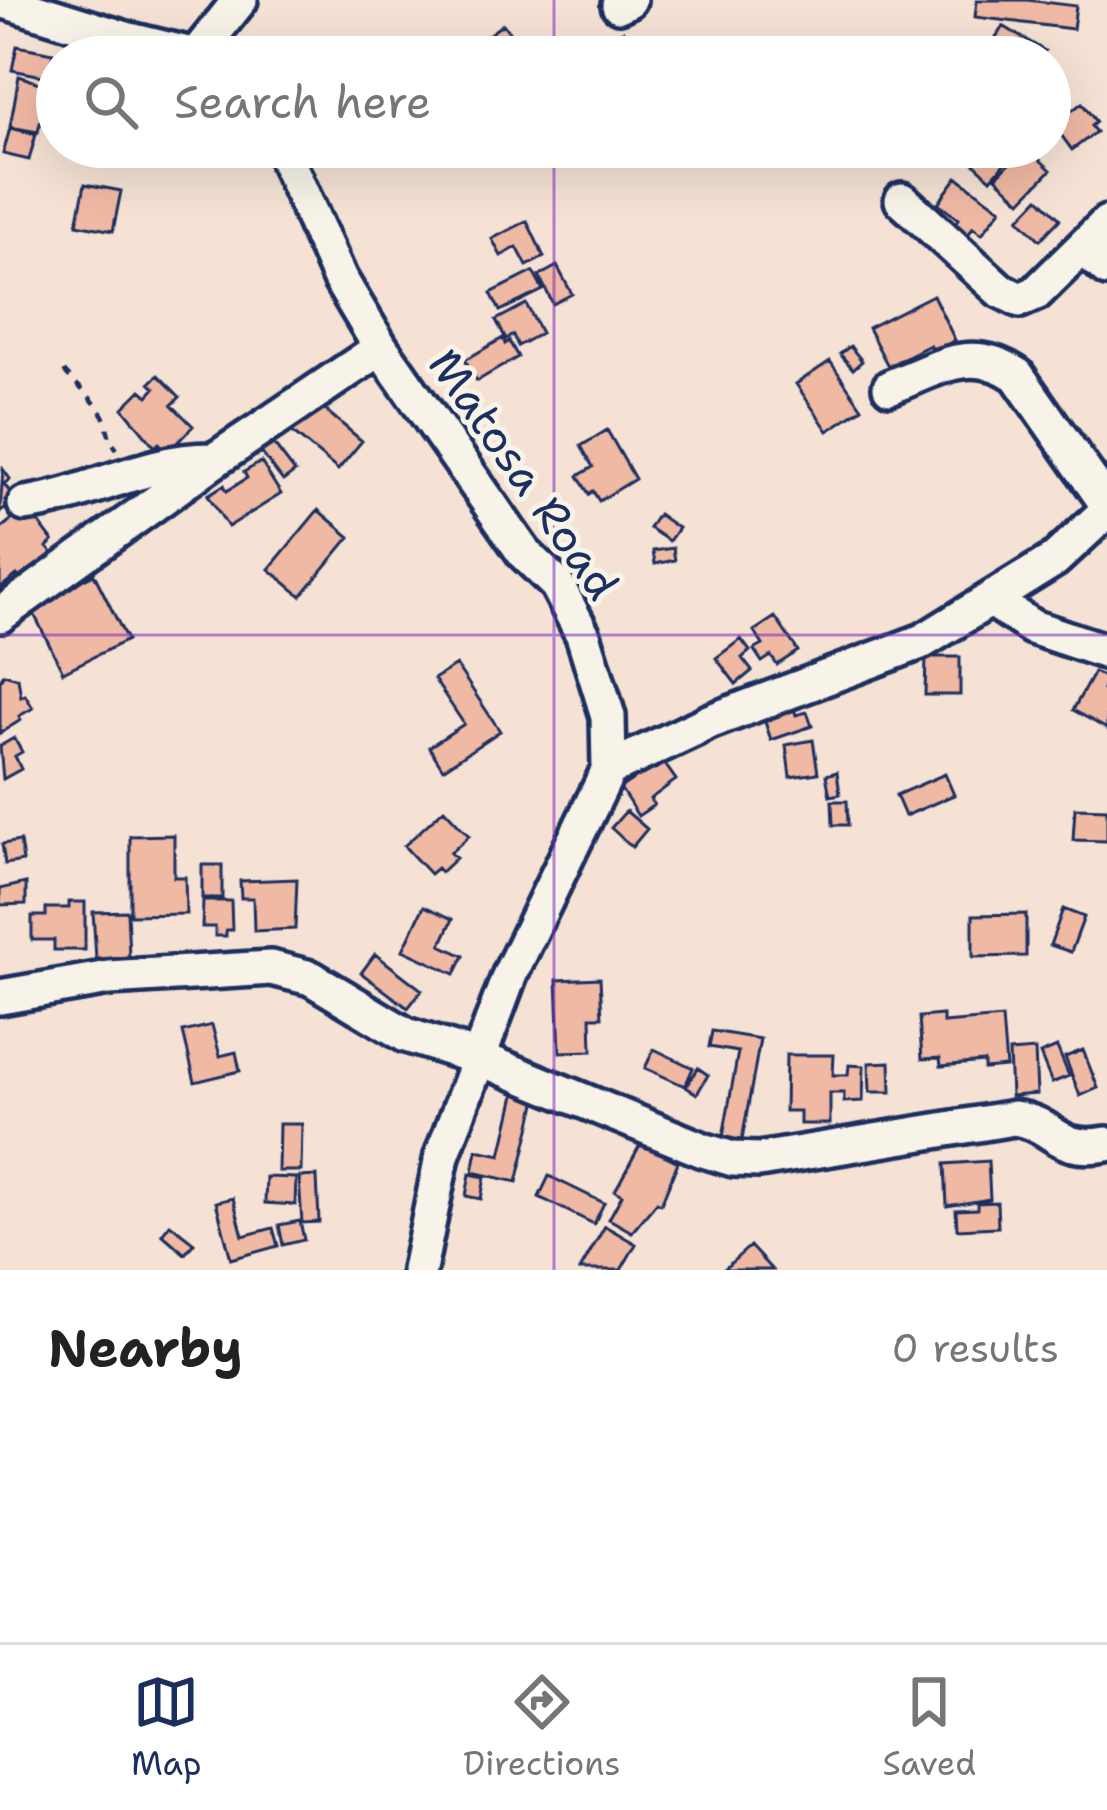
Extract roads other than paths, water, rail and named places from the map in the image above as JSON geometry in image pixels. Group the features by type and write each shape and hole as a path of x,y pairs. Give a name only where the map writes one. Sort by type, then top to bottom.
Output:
{"street":[{"path":"1,0 116,36"},
{"path":"213,36 240,0"},
{"name":"Matosa Road","path":"290,168 340,279 381,348 524,553 566,602 583,635 608,716 609,769 510,974 442,1156 418,1270"},
{"path":"902,200 1000,290 1020,300 1099,247"},
{"path":"0,615 381,348"},
{"path":"609,769 731,713 923,640 1054,560 1107,507 1017,375 999,363 976,358 962,361 890,388"},
{"path":"25,504 82,493 146,469 190,459 215,460"},
{"path":"992,601 1032,627 1107,652"},
{"path":"0,997 109,978 271,968 311,978 406,1035 479,1058 734,1159 793,1155 1014,1118 1044,1128 1065,1144 1107,1144"}]}
